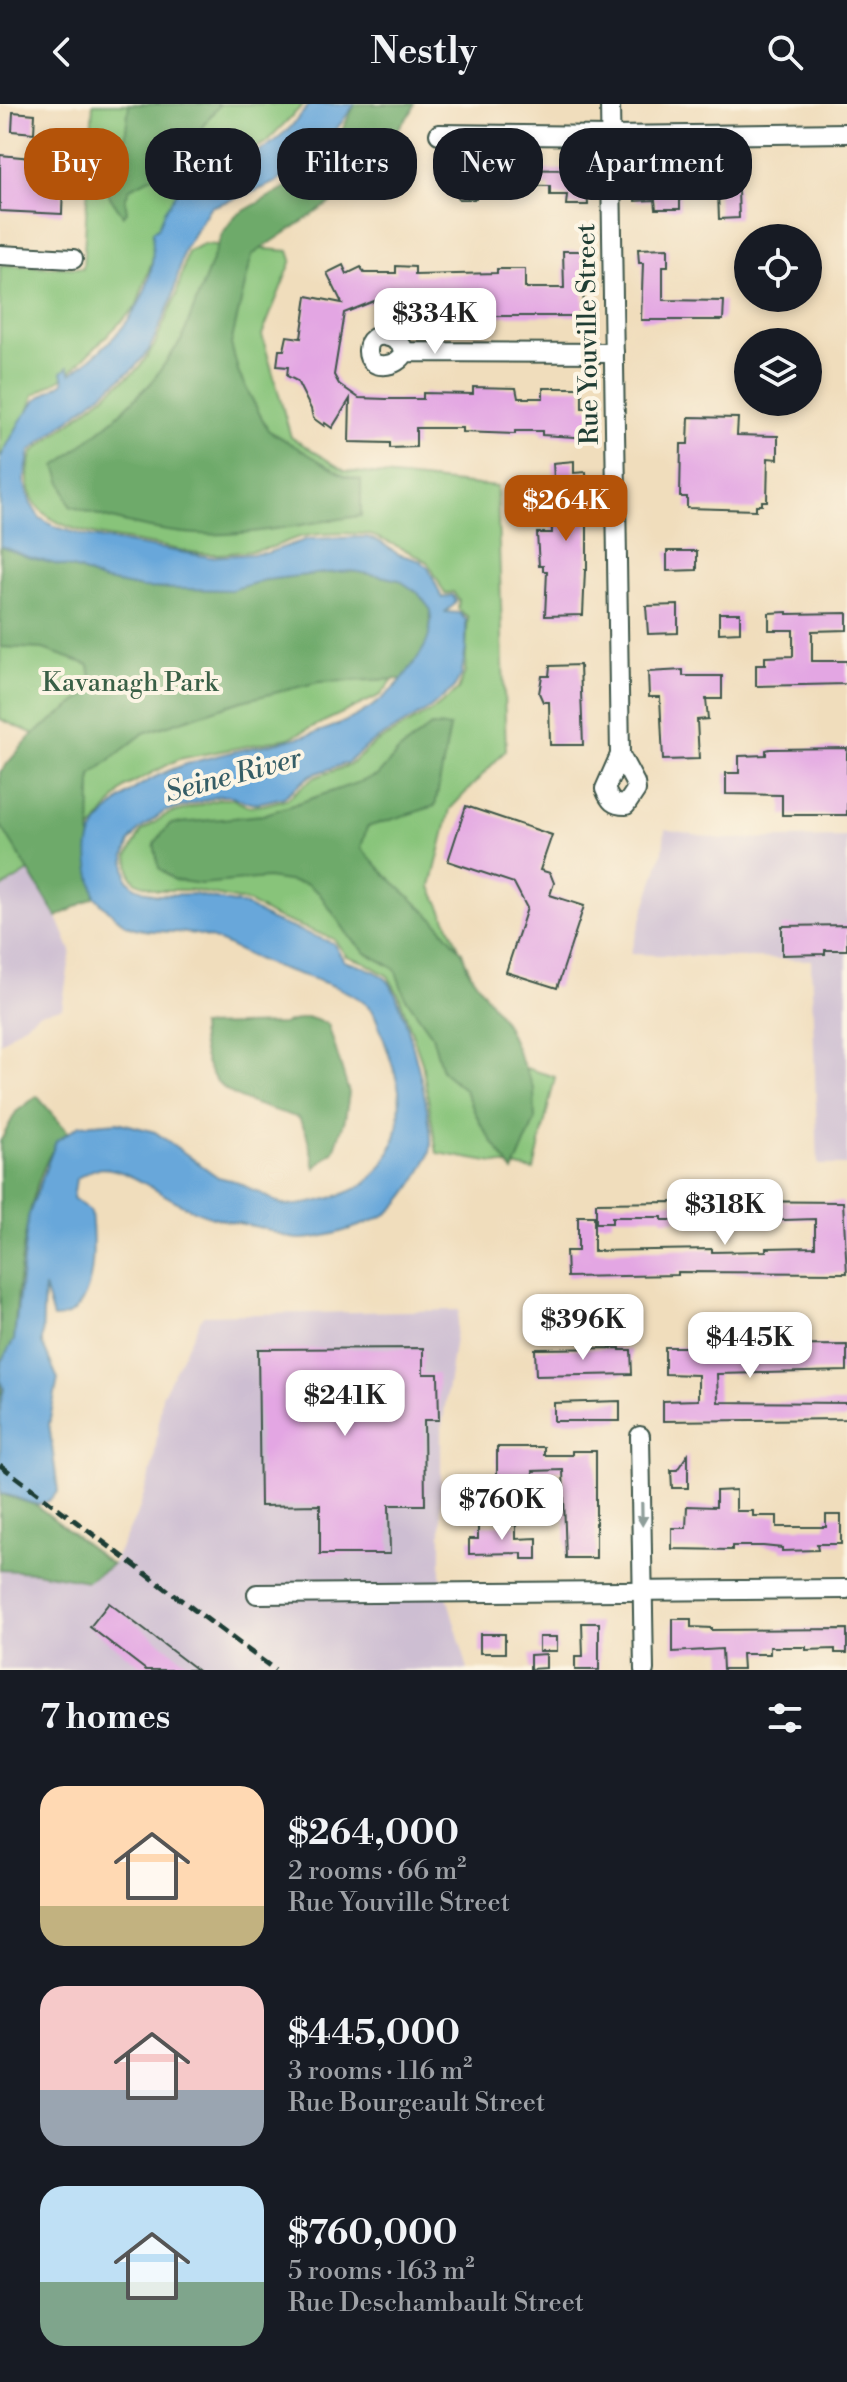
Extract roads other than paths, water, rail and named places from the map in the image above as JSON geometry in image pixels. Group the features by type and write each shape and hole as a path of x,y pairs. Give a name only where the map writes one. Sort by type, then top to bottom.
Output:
{"street":[{"name":"Rue Youville Street","path":"610,104 610,128"},
{"path":"752,134 847,133"},
{"name":"Rue Youville Street","path":"611,200 620,755"},
{"path":"0,255 73,259"},
{"path":"405,352 614,353"},
{"path":"640,1436 644,1670"},
{"path":"257,1594 847,1589"}],"water":[{"path":"310,104 355,104 337,128 290,128"},
{"path":"277,139 277,181 261,189 261,150"},
{"name":"Seine River","path":"172,200 231,200 210,207 184,250 172,299 149,350 135,367 30,451 24,481 31,504 40,518 56,527 86,536 209,557 267,553 308,539 366,537 398,554 421,561 429,569 442,598 452,595 456,600 445,612 459,613 466,620 466,648 461,676 454,688 429,709 371,743 347,763 311,775 284,797 258,803 219,796 164,812 139,830 130,842 125,856 127,879 135,887 155,895 193,894 247,906 271,920 333,943 344,961 384,977 395,993 417,1061 428,1111 431,1146 420,1173 406,1194 385,1215 313,1238 291,1238 200,1213 118,1171 96,1169 76,1179 73,1198 91,1212 93,1241 90,1277 79,1306 68,1315 53,1318 44,1287 42,1343 58,1379 49,1424 58,1491 51,1499 37,1504 0,1494 0,1404 4,1389 0,1379 2,1360 14,1340 28,1217 56,1141 80,1125 118,1122 155,1132 218,1177 235,1181 283,1205 292,1205 340,1195 369,1180 390,1151 400,1103 383,1037 372,1010 362,1001 350,993 253,958 208,937 144,930 127,925 95,897 88,851 91,837 100,821 145,782 183,765 305,736 344,722 379,701 424,649 429,636 431,610 418,593 399,580 351,571 265,580 231,590 143,588 101,580 79,570 0,546 0,458 36,400 64,382 62,372 68,367 71,374 98,353 132,315 147,286 153,231 158,228"}],"railway":[{"path":"0,1465 275,1670"}],"park label":[{"name":"Kavanagh Park","path":"130,682"}]}
